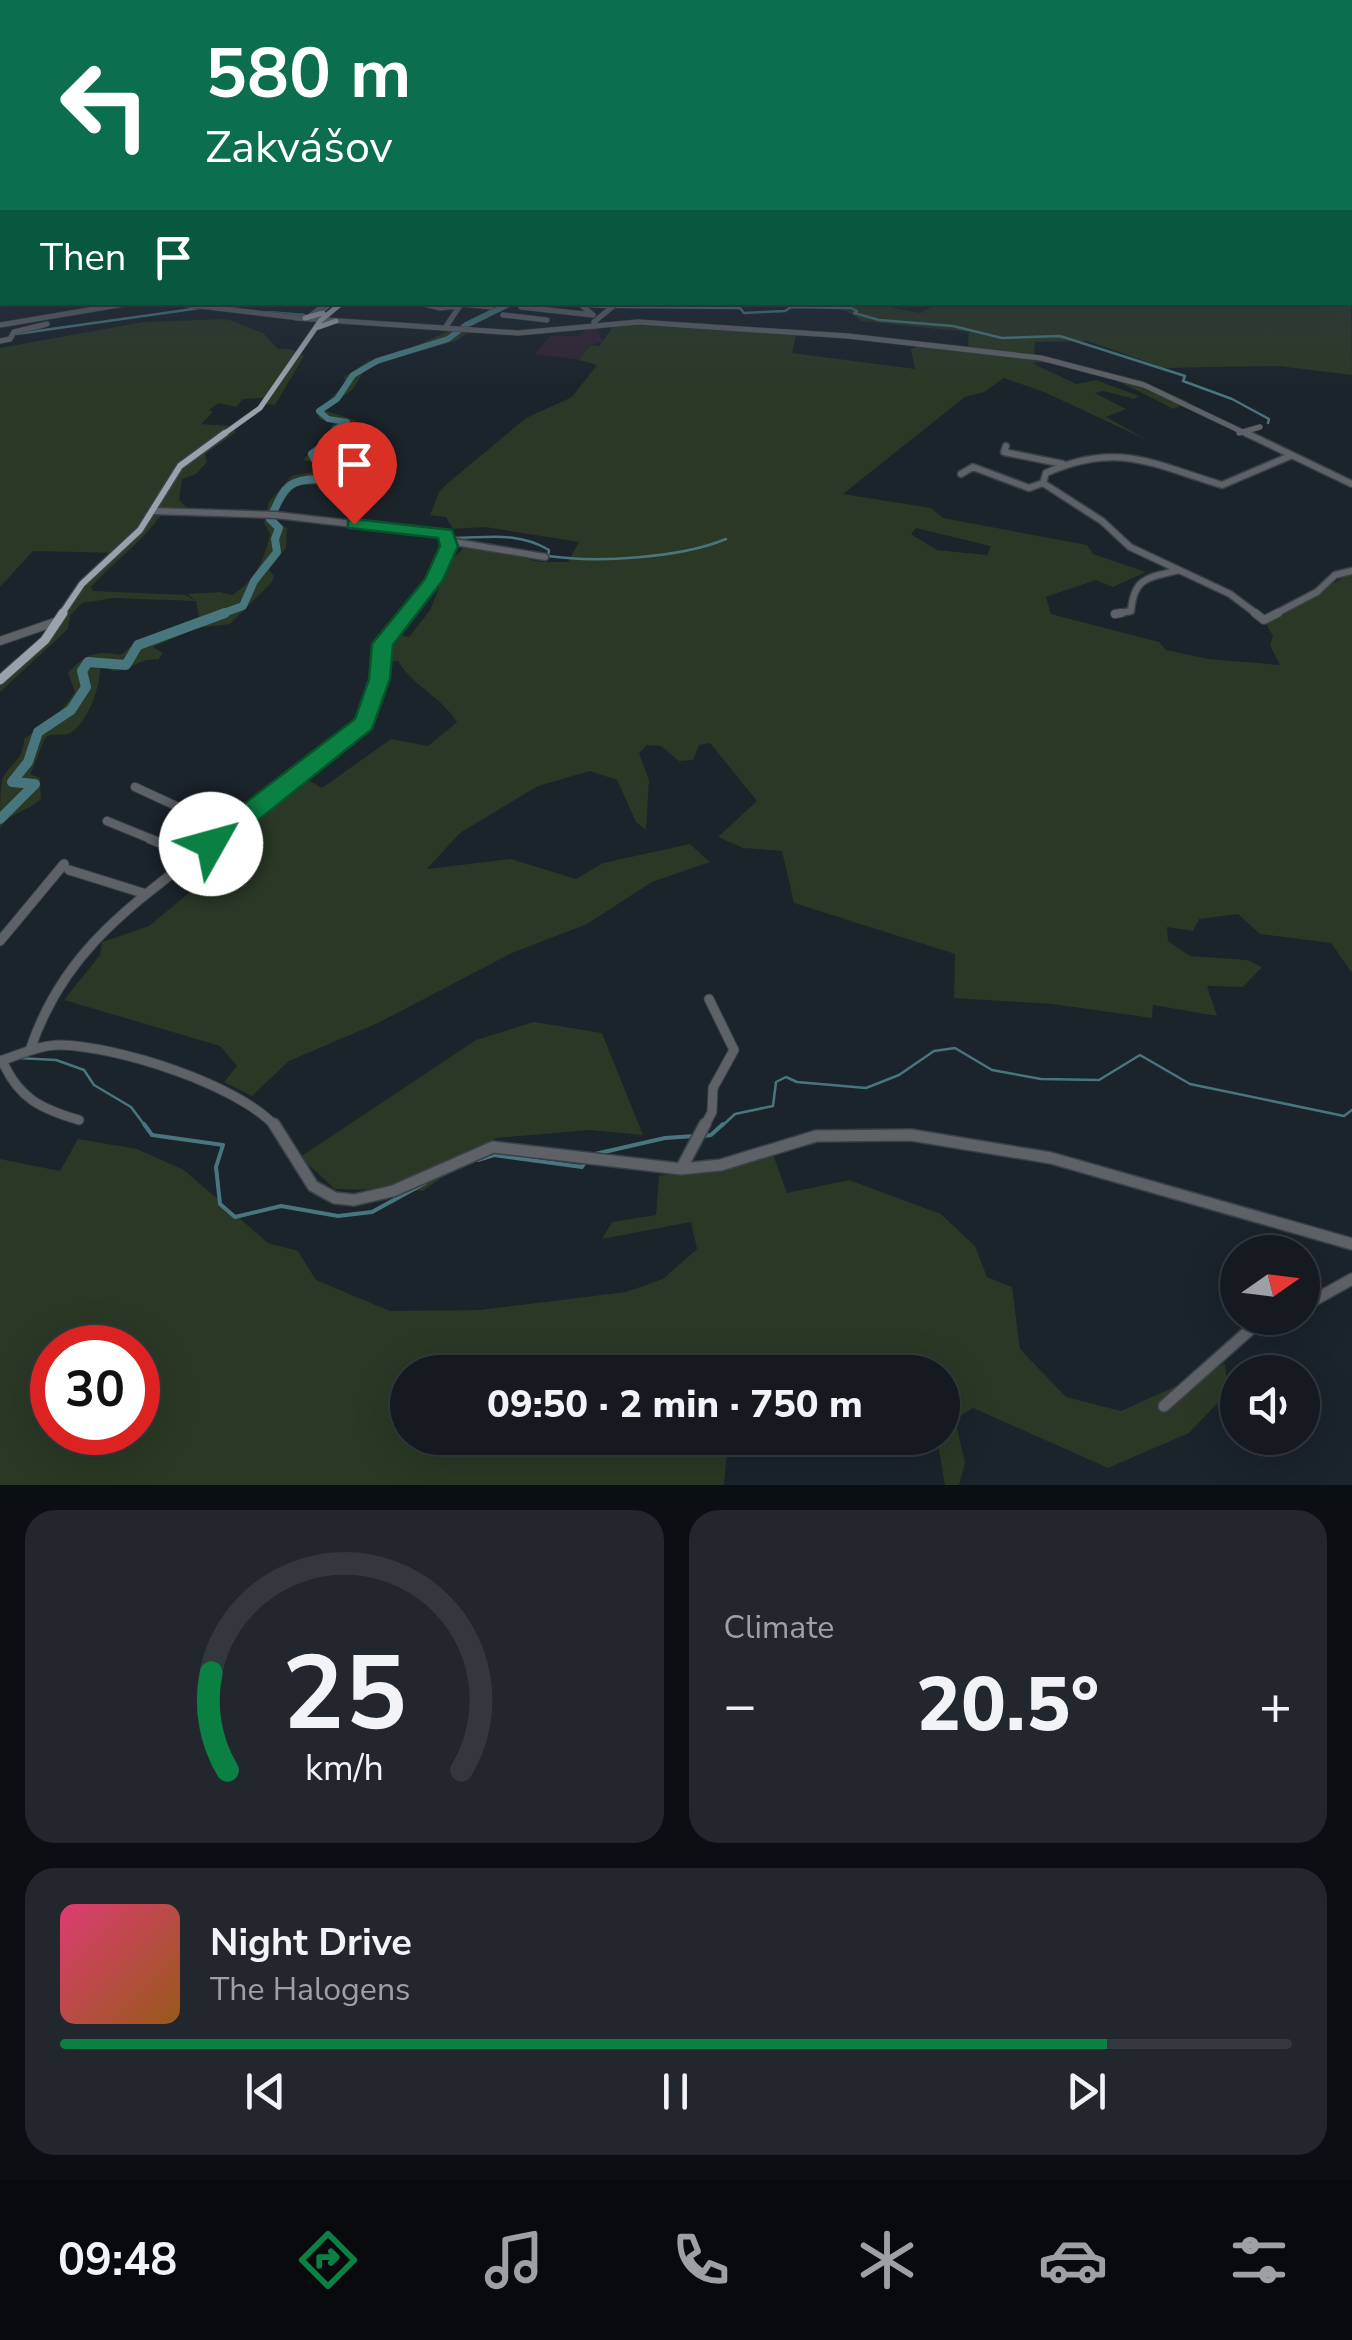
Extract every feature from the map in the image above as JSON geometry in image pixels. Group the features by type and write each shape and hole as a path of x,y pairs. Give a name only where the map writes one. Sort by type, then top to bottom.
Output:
{"main road":[{"path":"307,318 338,305"},
{"path":"0,680 40,644 82,584 130,541 154,511 168,481 184,461 265,403 330,310"},
{"path":"314,330 336,321"}],"street":[{"path":"0,325 117,305"},
{"path":"307,318 324,305"},
{"path":"428,305 456,305"},
{"path":"448,328 460,305"},
{"path":"471,305 491,307"},
{"path":"521,307 543,305 593,314 581,306"},
{"path":"197,306 354,322"},
{"path":"540,332 554,310"},
{"path":"296,318 540,332 587,325 608,312 619,322 848,336 1041,358 1144,386 1187,403 1239,432 1352,484"},
{"path":"503,315 547,320"},
{"path":"0,341 10,339 14,332 48,325 42,317"},
{"path":"1239,432 1260,427"},
{"path":"1006,446 1004,452 1016,457 1063,464"},
{"path":"1043,484 1046,473 1078,458 1120,454 1222,485 1290,456"},
{"path":"961,474 974,467 1028,490 1043,484"},
{"path":"1043,484 1102,521 1130,547 1230,594 1264,620 1317,592 1335,575 1352,571"},
{"path":"154,511 273,514 441,533 449,539 545,557"},
{"path":"30,1051 44,1008 78,956 146,894 364,724 380,679 382,644 434,580 449,539"},
{"path":"1115,614 1131,610 1133,591 1145,579 1180,570"},
{"path":"0,641 58,620"},
{"path":"135,787 228,830"},
{"path":"107,821 194,857"},
{"path":"0,941 67,867 146,894"},
{"path":"681,1169 712,1112 714,1088 734,1050 710,1000"},
{"path":"79,1120 38,1109 12,1088 1,1060 49,1046 76,1046 186,1077 270,1119 298,1168 333,1198 364,1200 386,1194 463,1155 493,1147 681,1169 721,1165 816,1136 911,1135 1051,1158 1352,1244"},
{"path":"1320,1297 1352,1280"},
{"path":"1164,1406 1243,1335"}],"shaded area":[{"path":"589,327 598,328 602,342 591,345 579,360 535,354 550,336 578,336"}],"green space":[{"path":"823,305 880,305 920,313 932,307 1351,305 1352,375 1278,366 1165,368 1087,341 1035,342 1034,354 1141,380 1189,402 1173,409 1087,370 1032,363 1076,384 1096,380 1139,396 1134,399 1103,391 1095,393 1126,409 1106,417 1149,441 1044,392 1004,378 984,392 965,397 843,494 931,508 943,518 1087,545 1093,554 1146,572 1113,587 1096,580 1046,597 1051,614 1208,659 1280,665 1270,645 1273,636 1266,624 1352,572 1352,973 1331,943 1260,934 1238,914 1199,919 1193,931 1167,927 1168,941 1190,956 1247,960 1262,967 1243,987 1207,986 1217,1016 1153,1005 1152,1018 1052,1004 954,998 955,954 794,903 782,851 743,848 718,837 757,801 710,743 699,745 693,760 679,761 661,746 647,745 639,753 649,780 646,830 636,822 617,780 590,771 538,786 460,833 427,869 511,859 576,879 603,863 690,844 710,862 652,882 587,924 512,953 378,1023 289,1061 252,1096 224,1082 237,1066 220,1046 64,1000 100,955 102,942 149,926 194,889 181,877 305,778 322,788 391,739 428,746 457,722 398,661 386,662 386,647 393,633 409,637 430,610 449,563 466,545 541,562 568,562 579,542 485,527 453,529 446,517 430,515 439,492 526,418 572,397 597,365 579,360 591,345 599,346 615,324 796,335 792,353 915,369 911,349 927,342 968,346 969,332 861,321","holes":["916,528 991,546 987,555 937,550 911,534"]},
{"path":"227,319 263,333 278,349 291,349 304,356 275,405 262,404 265,398 243,399 236,407 219,403 209,410 213,412 201,424 232,426 236,432 205,454 207,462 196,474 182,479 179,500 188,509 182,515 161,515 91,587 93,591 186,595 195,601 114,598 82,603 70,616 68,629 0,692 0,672 14,659 38,650 56,631 78,595 116,553 33,551 0,587 0,348 144,322"},
{"path":"450,330 469,332 455,341 364,371 353,389 326,411 355,420 353,433 323,452 340,463 334,467 335,476 325,485 296,485 280,506 276,520 287,528 286,548 269,570 274,576 272,582 230,624 197,628 153,647 163,653 158,660 118,671 107,666 100,669 95,695 82,721 70,733 48,736 43,743 30,774 40,778 41,799 0,829 2,780 19,758 24,739 57,716 75,692 68,673 91,655 121,655 138,640 199,617 196,601 188,594 232,595 253,576 270,534 264,523 269,502 291,476 318,471 319,462 303,460 320,441 331,436 327,433 334,423 320,419 316,413 346,383 344,377 368,361 410,349"},
{"path":"534,1022 602,1033 643,1135 590,1130 496,1138 423,1191 335,1189 300,1157 476,1040"},
{"path":"78,1139 137,1149 184,1170 268,1243 298,1251 316,1280 390,1311 480,1310 626,1292 663,1279 697,1249 691,1222 602,1239 612,1222 656,1215 659,1176 773,1154 787,1193 849,1180 941,1214 975,1246 987,1277 1012,1287 1020,1349 1066,1397 1121,1411 1220,1366 1220,1400 1189,1433 1108,1468 973,1408 960,1416 960,1355 390,1355 390,1455 727,1455 724,1485 0,1485 0,1159 60,1171"},
{"path":"960,1441 965,1463 959,1485 945,1485 940,1455 960,1455"}],"waterway":[{"path":"322,312 330,305"},
{"path":"337,436 343,432 335,429 347,422 328,419 319,411 337,399 353,375 377,361 448,339 466,325 507,305"},
{"path":"586,306 608,307"},
{"path":"616,307 740,308 744,313 785,311 791,307 851,308 857,311 854,313 879,320 953,326 1002,338 1060,336 1185,376 1183,381 1232,399 1269,419 1268,423"},
{"path":"16,334 200,308"},
{"path":"268,312 304,315"},
{"path":"218,615 243,606 254,581 277,552 275,539 279,528 270,519 279,501 292,484 320,479 328,460 315,460 312,454 341,433"},
{"path":"363,528 445,538"},
{"path":"453,538 514,538 549,550 548,556 590,559 663,555 726,539"},
{"path":"0,819 35,784 12,782 28,762 38,732 71,710 86,687 82,671 88,662 126,665 138,645 225,613"},
{"path":"721,1127 735,1114 773,1106 776,1082 786,1077 797,1082 866,1088 899,1075 934,1051 955,1048 992,1070 1041,1079 1099,1080 1140,1055 1190,1084 1344,1116 1352,1110"},
{"path":"18,1058 56,1060 84,1070 94,1085 131,1107 146,1127"},
{"path":"144,1124 152,1135 223,1145 216,1167 220,1204 235,1217 281,1206 338,1216 372,1212 425,1183"},
{"path":"703,1136 711,1135 723,1124"},
{"path":"595,1154 665,1138 695,1136"},
{"path":"478,1160 494,1155 582,1167 585,1162"}],"route":[{"path":"211,844 364,724 380,679 382,644 434,580 449,546 446,534 354,524"}]}
